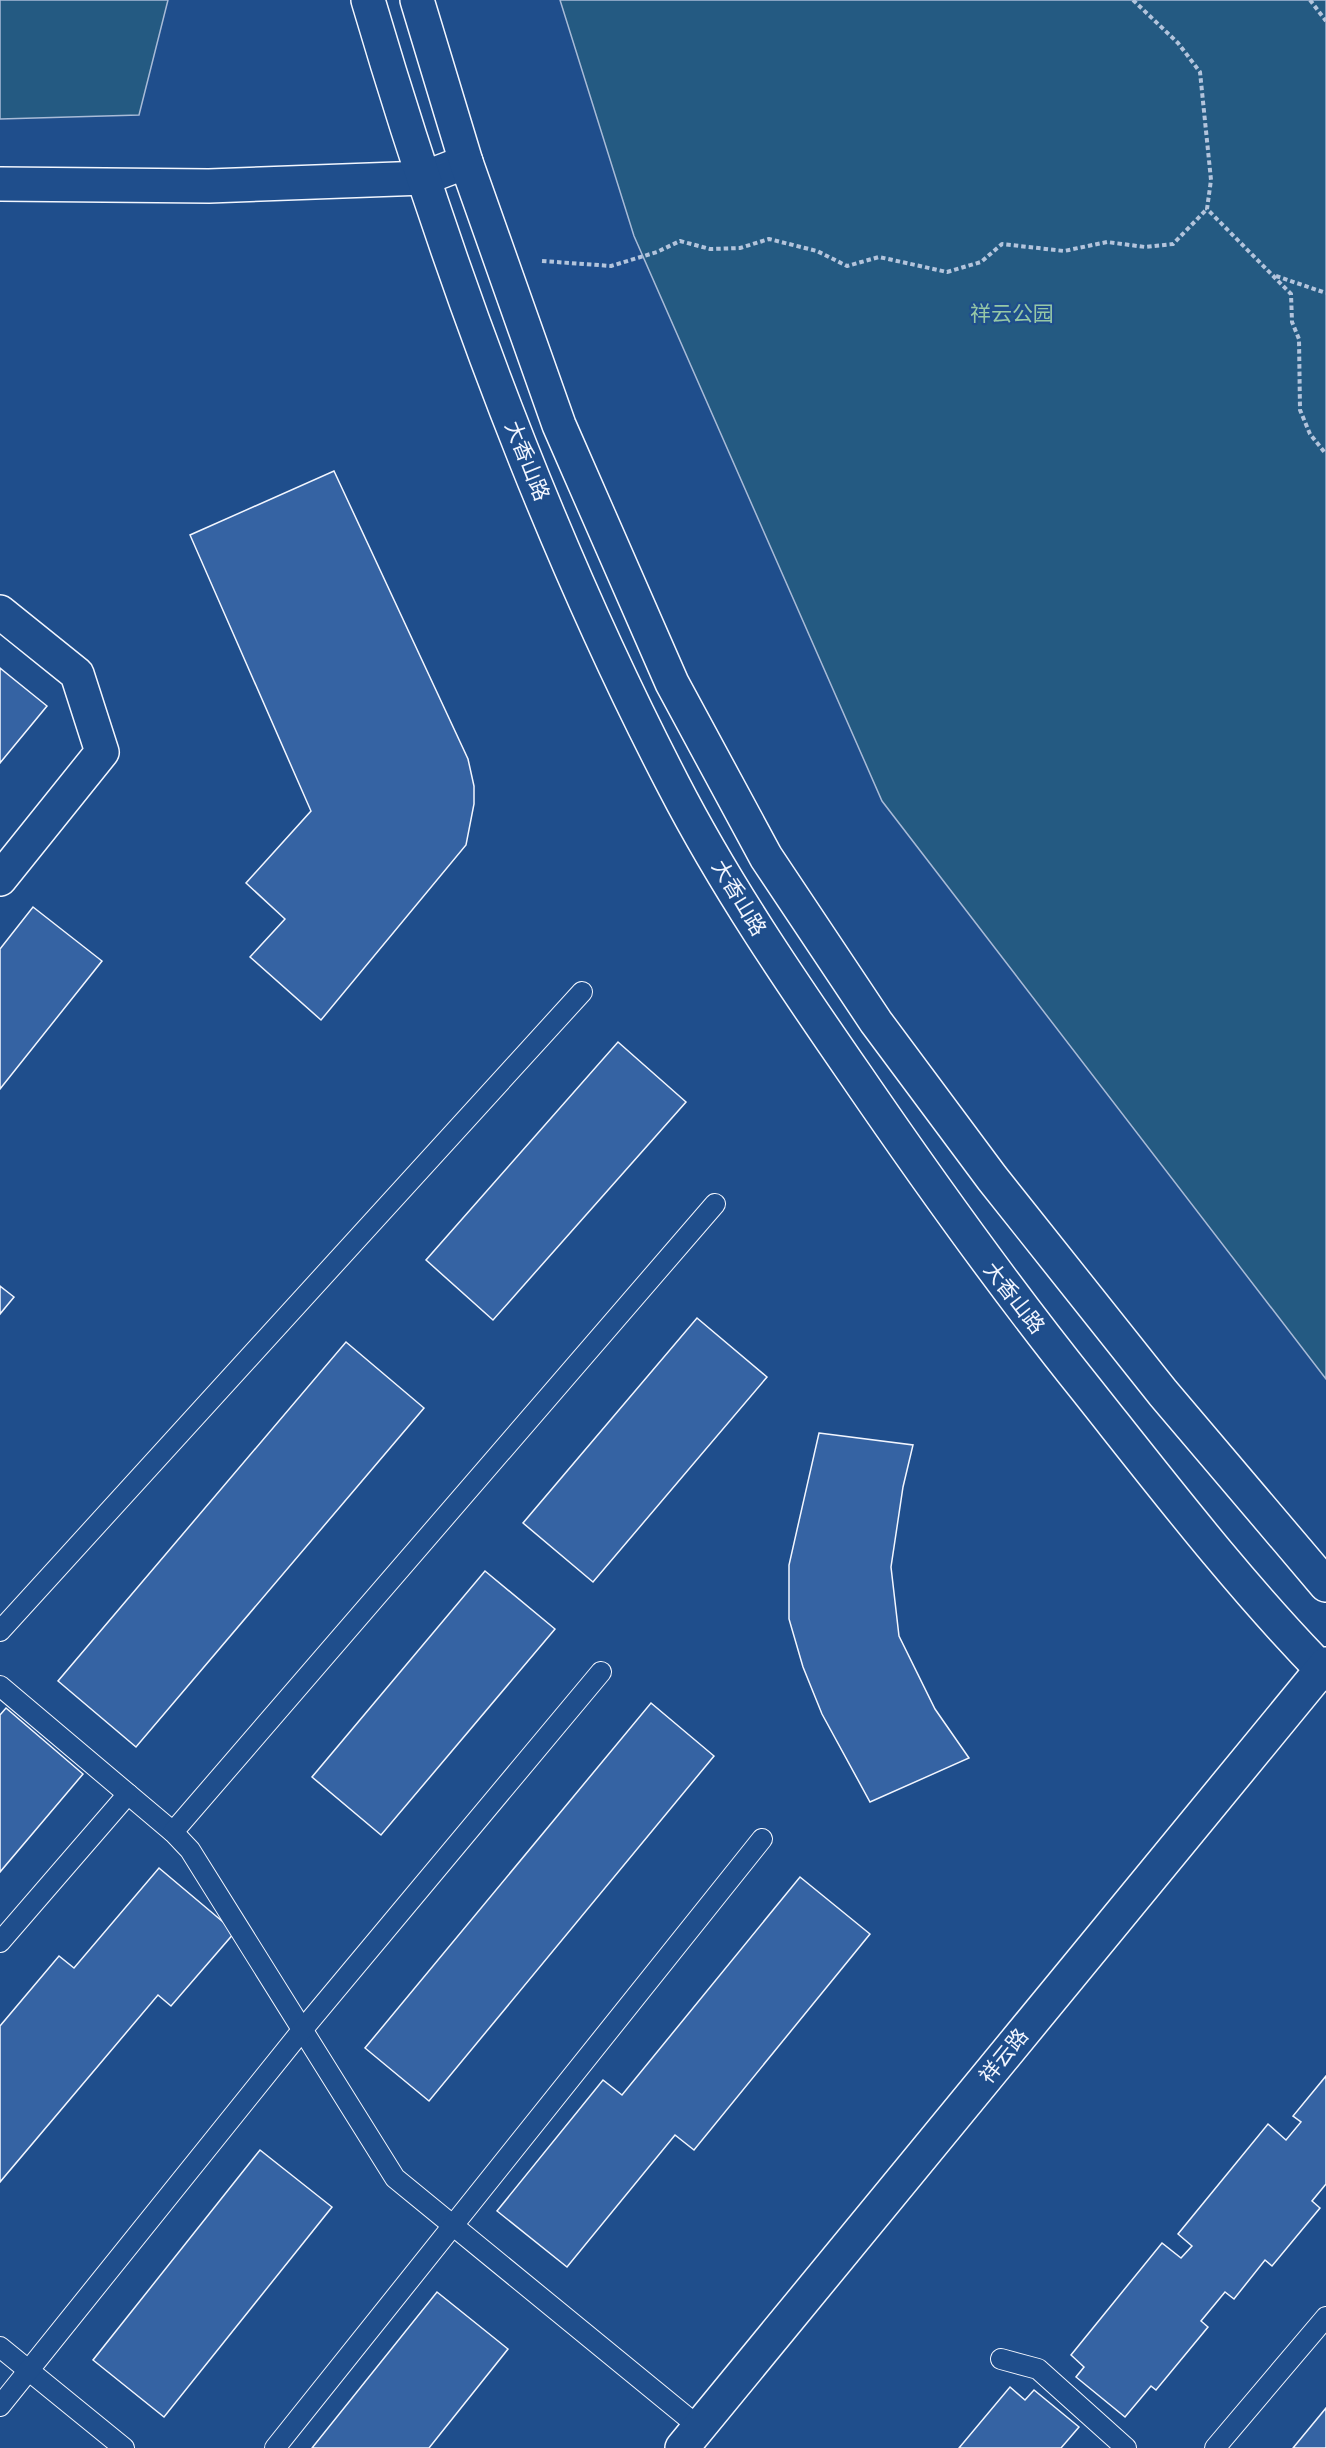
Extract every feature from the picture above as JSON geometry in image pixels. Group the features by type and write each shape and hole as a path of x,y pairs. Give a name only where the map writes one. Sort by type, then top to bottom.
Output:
{"main road":[{"name":"大香山路","path":"368,0 424,178 495,380 566,556 674,785 780,966 1010,1295 1210,1544 1324,1669"},
{"name":"大香山路","path":"417,0 466,162 560,425 672,683 766,857 876,1022 999,1187 1156,1384 1326,1585"},
{"path":"0,184 209,186 424,178 466,162"},
{"path":"0,612 76,674 102,752 0,879"},
{"name":"祥云路","path":"691,2438 1324,1669"}],"lane":[{"path":"0,1631 582,992"},
{"path":"173,1832 716,1204"},
{"path":"0,2406 303,2029 602,1672"},
{"path":"0,1686 173,1832 190,1850 395,2178 691,2438"},
{"path":"0,1942 128,1794"},
{"path":"275,2448 451,2225 762,1839"},
{"path":"1215,2448 1326,2317"},
{"path":"0,2347 124,2448"},
{"path":"1001,2359 1038,2369 1126,2448"}],"path":[{"path":"500,259 611,266 657,252 680,241 710,249 740,248 769,239 817,251 847,266 879,257 947,272 981,262 1002,244 1064,250 1107,242 1144,247 1173,244 1208,209 1211,180 1200,72 1178,43 1133,0"},
{"path":"1310,0 1326,21"},
{"path":"1208,209 1291,294 1292,321 1299,339 1300,411 1310,434 1326,454"},
{"path":"1274,275 1326,293"}],"green space":[{"path":"0,0 168,0 139,115 0,119"},
{"name":"祥云公园","path":"560,0 1326,0 1326,1379 882,801 634,236"}],"building":[{"path":"334,471 468,759 474,786 474,804 466,845 321,1020 250,957 285,919 246,883 311,811 190,535"},
{"path":"0,668 47,706 0,763"},
{"path":"33,907 102,961 0,1089 0,949"},
{"path":"618,1042 686,1102 493,1320 426,1260"},
{"path":"0,1286 14,1297 0,1314"},
{"path":"697,1318 767,1377 593,1582 523,1523"},
{"path":"346,1342 424,1408 136,1747 58,1681"},
{"path":"819,1433 913,1445 903,1487 891,1567 899,1636 935,1709 969,1758 870,1802 822,1714 803,1667 789,1619 789,1565"},
{"path":"485,1571 555,1629 381,1835 312,1777"},
{"path":"651,1703 714,1756 429,2101 365,2048"},
{"path":"6,1708 83,1774 0,1872 0,1715"},
{"path":"159,1868 235,1932 171,2006 158,1995 0,2182 0,2026 59,1956 74,1968"},
{"path":"800,1877 870,1934 694,2150 675,2135 567,2267 497,2211 603,2080 622,2095"},
{"path":"1326,2076 1326,2184 1312,2201 1320,2208 1272,2266 1265,2260 1234,2299 1225,2292 1201,2321 1208,2327 1156,2390 1151,2386 1125,2417 1076,2377 1084,2367 1071,2355 1162,2243 1181,2258 1192,2246 1178,2234 1268,2124 1286,2140 1301,2122 1293,2116"},
{"path":"260,2150 332,2207 164,2417 93,2360"},
{"path":"437,2292 508,2349 429,2448 312,2448"},
{"path":"1010,2387 1025,2400 1034,2390 1079,2427 1061,2448 959,2448"},
{"path":"1326,2408 1326,2448 1293,2448"}]}
